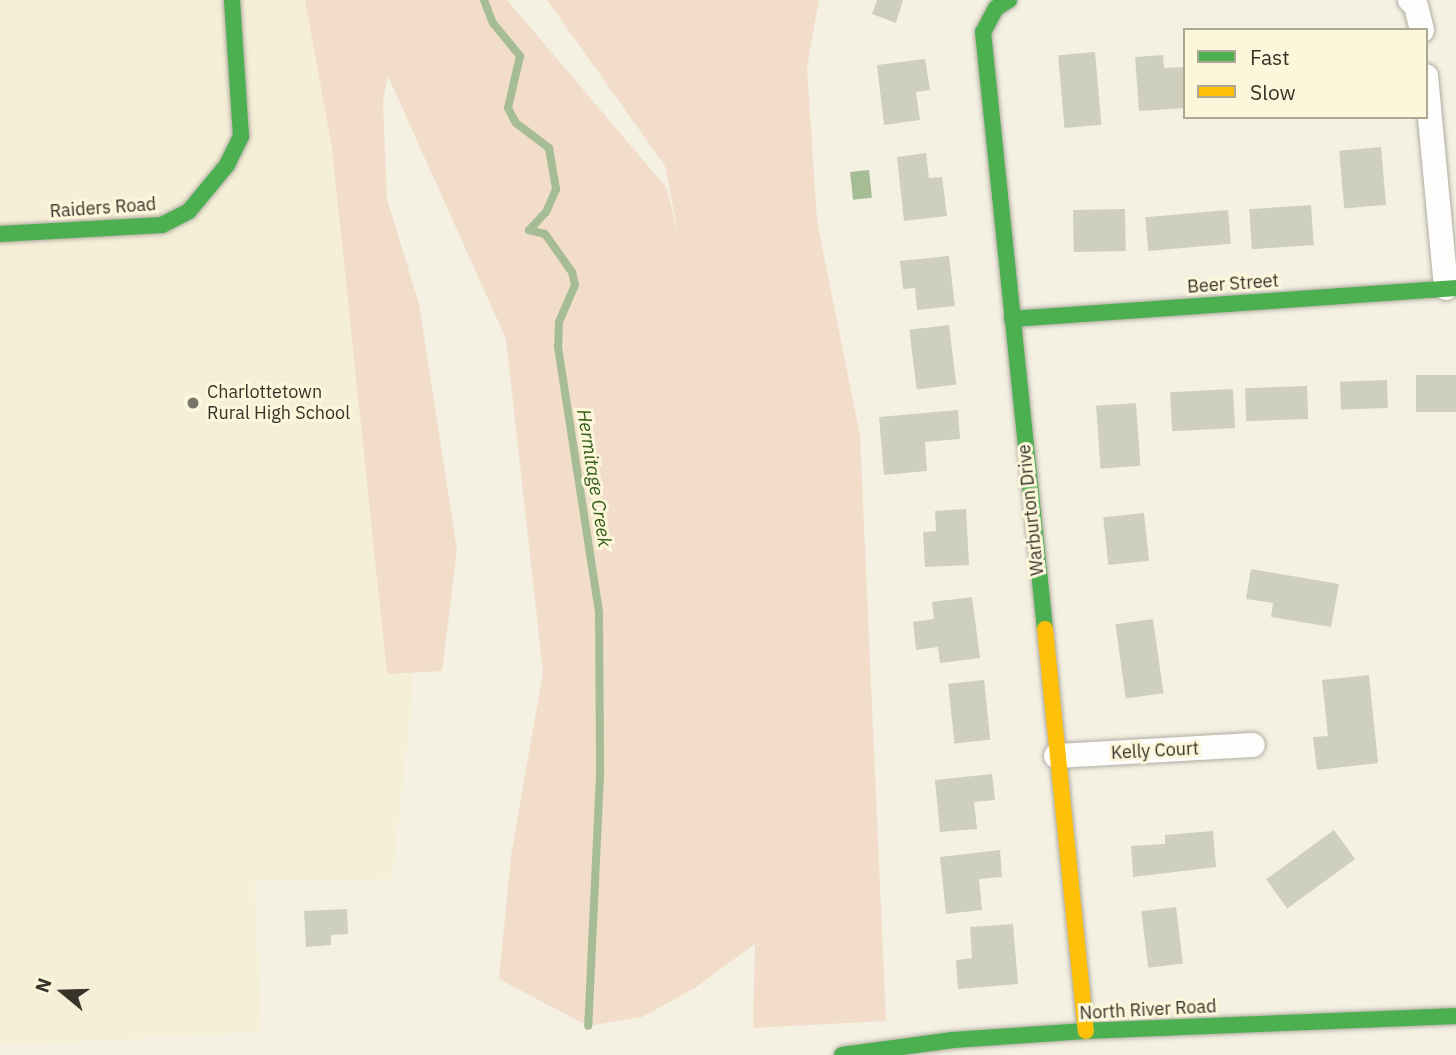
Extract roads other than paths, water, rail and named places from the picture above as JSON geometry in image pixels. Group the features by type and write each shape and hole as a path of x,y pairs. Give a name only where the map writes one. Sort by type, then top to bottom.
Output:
{"street":[{"name":"Raiders Road","path":"0,234 162,225 189,211 227,165 241,136 232,0"},
{"name":"Warburton Drive","path":"1009,0 996,8 983,32 1086,1031"},
{"path":"1410,0 1416,6 1422,28"},
{"path":"1428,93 1451,288"},
{"name":"Beer Street","path":"1012,320 1451,288"},
{"name":"Kelly Court","path":"1056,756 1253,745"},
{"name":"North River Road","path":"842,1055 953,1048 1086,1031 1456,1016"}],"waterway":[{"name":"Hermitage Creek","path":"484,0 493,23 520,56 508,108 516,123 549,148 556,189 546,212 529,230 545,234 572,272 575,285 559,322 558,347 599,613 600,776 588,1026"}],"place":[{"name":"Charlottetown Rural High School","path":"193,403"}]}
